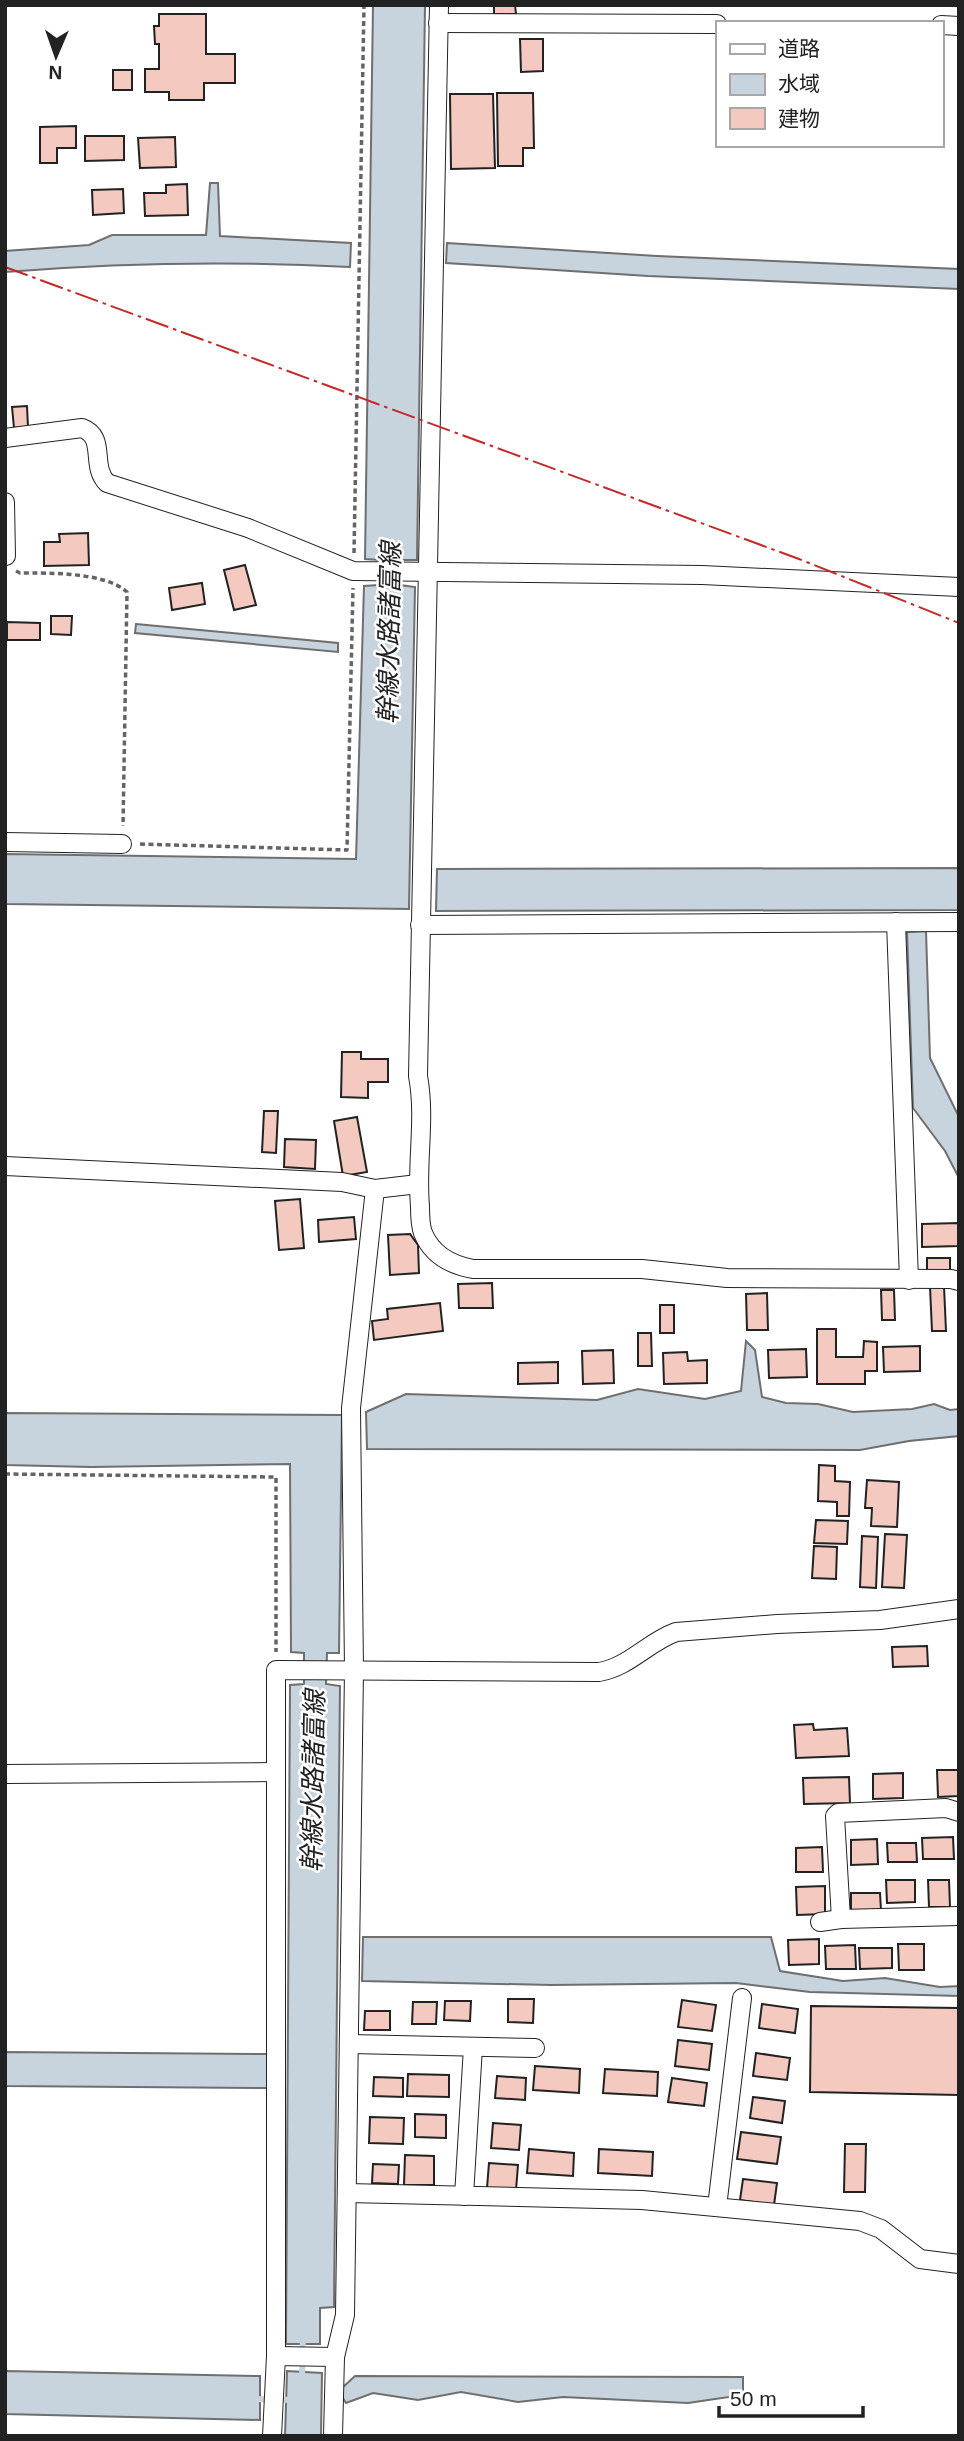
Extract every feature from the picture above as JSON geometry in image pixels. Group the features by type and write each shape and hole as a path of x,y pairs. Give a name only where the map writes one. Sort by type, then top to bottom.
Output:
{"street":[{"path":"716,24 438,14 418,1076 422,1096 418,1184 422,1232 436,1254 456,1266 472,1269 642,1269 727,1278 959,1281"},
{"path":"5,438 82,428 90,431 96,439 100,475 107,483 247,528 353,571 702,575 959,587"},
{"path":"5,502 6,556"},
{"path":"5,842 122,844"},
{"path":"896,922 909,1280"},
{"path":"420,925 959,922"},
{"path":"5,1166 342,1182 375,1189 418,1184"},
{"path":"333,2436 335,2357 345,2315 350,2045 354,1670 351,1408 375,1189"},
{"path":"272,2436 274,2400 283,2356 276,1670 599,1672 612,1670 661,1637 676,1632 880,1620 959,1609"},
{"path":"5,1774 275,1772"},
{"path":"841,1919 835,1816 838,1813 946,1808 959,1812"},
{"path":"820,1922 959,1916"},
{"path":"717,2207 742,1998"},
{"path":"350,2045 535,2048"},
{"path":"464,2196 473,2047"},
{"path":"347,2193 642,2200 860,2221 881,2229 920,2259 959,2264"},
{"path":"283,2356 335,2357"}],"path":[{"path":"6,556 12,569 20,573 68,573 119,585 127,592 122,844 347,850 364,5"},
{"path":"5,1474 276,1477 276,1670"}],"water":[{"path":"373,5 425,5 417,560 400,560 400,585 415,587 409,909 5,904 5,854 356,859 364,586 379,585 380,560 365,559"},
{"path":"210,183 218,183 220,236 351,243 350,267 178,264 5,272 5,251 89,245 112,235 206,235"},
{"path":"447,243 657,256 959,269 959,289 648,276 446,263"},
{"path":"136,624 338,643 338,652 135,633"},
{"path":"959,868 959,910 436,911 437,869"},
{"path":"926,931 930,1058 959,1117 959,1178 945,1151 913,1108 907,932"},
{"path":"746,1341 755,1350 762,1397 786,1403 818,1404 853,1412 912,1409 934,1404 950,1410 959,1409 959,1436 860,1450 367,1449 366,1412 406,1394 597,1400 638,1389 705,1399 741,1391"},
{"path":"5,1413 342,1415 339,1653 327,1653 326,1684 340,1686 334,2307 320,2308 320,2344 286,2344 290,1685 304,1684 304,1653 291,1652 290,1464 91,1467 5,1465"},
{"path":"363,1937 771,1937 780,1971 843,1981 885,1978 940,1987 959,1986 959,1996 810,1992 736,1983 551,1985 362,1981"},
{"path":"5,2052 267,2054 267,2088 5,2086"},
{"path":"5,2371 260,2376 260,2420 5,2414"},
{"path":"287,2371 322,2373 321,2436 285,2436"},
{"path":"355,2376 743,2377 743,2395 688,2403 563,2397 518,2402 461,2392 418,2400 373,2393 346,2403 341,2395 342,2388"}],"building":[{"path":"494,5 515,5 516,14 494,14"},
{"path":"159,14 206,14 206,54 235,54 235,83 204,83 204,100 169,100 169,92 145,92 145,69 159,69 159,44 155,44 154,26 159,26"},
{"path":"520,39 543,39 543,71 521,72"},
{"path":"113,70 132,70 132,90 113,90"},
{"path":"497,93 533,93 534,148 523,148 523,166 498,166"},
{"path":"450,94 493,94 495,168 451,169"},
{"path":"76,126 76,148 57,148 57,163 40,163 40,127"},
{"path":"85,136 124,136 124,160 85,161"},
{"path":"175,137 176,167 140,168 138,138"},
{"path":"187,184 188,215 145,216 144,193 166,193 166,185"},
{"path":"123,189 124,213 93,215 92,190"},
{"path":"27,406 28,427 14,428 12,407"},
{"path":"88,533 89,565 44,566 44,542 60,542 59,534"},
{"path":"245,565 256,605 234,610 224,570"},
{"path":"202,583 205,604 172,610 169,588"},
{"path":"51,616 72,616 71,635 51,634"},
{"path":"7,622 40,623 40,640 7,640"},
{"path":"342,1052 361,1052 361,1059 388,1059 388,1082 368,1082 368,1098 341,1097"},
{"path":"264,1111 278,1111 276,1153 262,1152"},
{"path":"357,1117 367,1172 343,1176 334,1121"},
{"path":"285,1139 316,1140 315,1169 284,1167"},
{"path":"300,1199 304,1248 279,1250 275,1201"},
{"path":"354,1217 356,1239 319,1242 318,1220"},
{"path":"959,1223 959,1246 922,1247 922,1224"},
{"path":"410,1234 418,1245 419,1273 390,1275 388,1235"},
{"path":"927,1258 950,1258 950,1272 927,1273"},
{"path":"492,1283 493,1308 459,1308 458,1284"},
{"path":"944,1286 946,1331 932,1331 930,1287"},
{"path":"881,1290 894,1290 895,1320 882,1320"},
{"path":"767,1293 768,1330 747,1330 746,1294"},
{"path":"440,1303 443,1331 374,1340 372,1321 388,1319 387,1309"},
{"path":"660,1305 674,1305 674,1333 660,1333"},
{"path":"817,1329 836,1329 836,1357 863,1357 864,1341 877,1342 877,1371 865,1371 865,1384 817,1384"},
{"path":"638,1333 651,1333 652,1366 638,1366"},
{"path":"920,1346 920,1371 884,1372 883,1347"},
{"path":"806,1349 807,1377 769,1378 768,1350"},
{"path":"613,1350 614,1383 583,1384 582,1351"},
{"path":"687,1352 688,1361 707,1360 707,1383 664,1384 663,1353"},
{"path":"558,1362 558,1383 518,1384 518,1363"},
{"path":"819,1465 835,1466 835,1481 850,1482 849,1516 837,1516 837,1502 818,1501"},
{"path":"867,1480 899,1482 897,1527 871,1526 872,1508 865,1508"},
{"path":"816,1520 848,1521 847,1544 814,1543"},
{"path":"885,1534 907,1535 904,1588 882,1587"},
{"path":"862,1536 878,1537 876,1588 860,1587"},
{"path":"814,1546 837,1547 836,1579 812,1578"},
{"path":"927,1646 928,1666 893,1667 892,1647"},
{"path":"813,1724 814,1730 847,1728 849,1756 796,1758 794,1725"},
{"path":"937,1770 959,1770 959,1796 938,1797"},
{"path":"903,1773 903,1798 873,1799 873,1774"},
{"path":"849,1777 850,1803 804,1804 803,1778"},
{"path":"953,1837 954,1859 923,1859 922,1838"},
{"path":"877,1839 878,1864 851,1865 851,1840"},
{"path":"887,1843 916,1843 917,1862 888,1862"},
{"path":"822,1847 823,1872 796,1872 796,1848"},
{"path":"886,1880 915,1880 915,1902 887,1903"},
{"path":"928,1880 949,1880 950,1907 929,1907"},
{"path":"825,1886 825,1914 797,1915 796,1887"},
{"path":"851,1893 880,1893 881,1910 851,1911"},
{"path":"819,1939 819,1964 789,1965 788,1940"},
{"path":"898,1944 924,1944 924,1970 899,1970"},
{"path":"855,1945 856,1969 826,1969 825,1946"},
{"path":"859,1948 892,1948 892,1968 860,1969"},
{"path":"508,1999 534,1999 533,2023 508,2022"},
{"path":"682,2000 716,2005 712,2031 678,2027"},
{"path":"445,2001 471,2001 470,2021 444,2020"},
{"path":"413,2002 437,2002 436,2024 412,2024"},
{"path":"762,2004 798,2009 795,2033 759,2028"},
{"path":"811,2006 959,2008 959,2095 810,2092"},
{"path":"365,2011 390,2011 390,2030 364,2030"},
{"path":"678,2040 712,2044 709,2070 675,2066"},
{"path":"756,2053 790,2058 787,2080 753,2076"},
{"path":"535,2066 580,2069 579,2093 533,2090"},
{"path":"605,2069 658,2072 657,2096 603,2093"},
{"path":"408,2074 449,2075 449,2097 407,2096"},
{"path":"497,2076 526,2078 525,2100 495,2098"},
{"path":"374,2077 403,2078 403,2097 373,2096"},
{"path":"672,2078 707,2083 704,2106 668,2102"},
{"path":"753,2097 785,2101 782,2123 750,2118"},
{"path":"415,2114 446,2115 446,2138 415,2137"},
{"path":"370,2117 404,2118 403,2144 369,2143"},
{"path":"493,2123 521,2125 519,2150 491,2148"},
{"path":"741,2132 781,2137 777,2164 737,2159"},
{"path":"845,2144 866,2144 865,2192 844,2192"},
{"path":"529,2149 574,2153 573,2176 527,2173"},
{"path":"599,2149 653,2152 652,2176 598,2173"},
{"path":"405,2155 434,2156 434,2185 404,2185"},
{"path":"489,2163 518,2165 516,2190 487,2188"},
{"path":"373,2164 399,2165 398,2184 372,2183"},
{"path":"743,2179 777,2183 774,2205 740,2200"}],"waterway":[{"name":"幹線水路諸富線","path":"302,2378 303,2336"},
{"path":"252,2399 294,2400"}],"power":[{"path":"5,267 799,559 959,623"}]}
